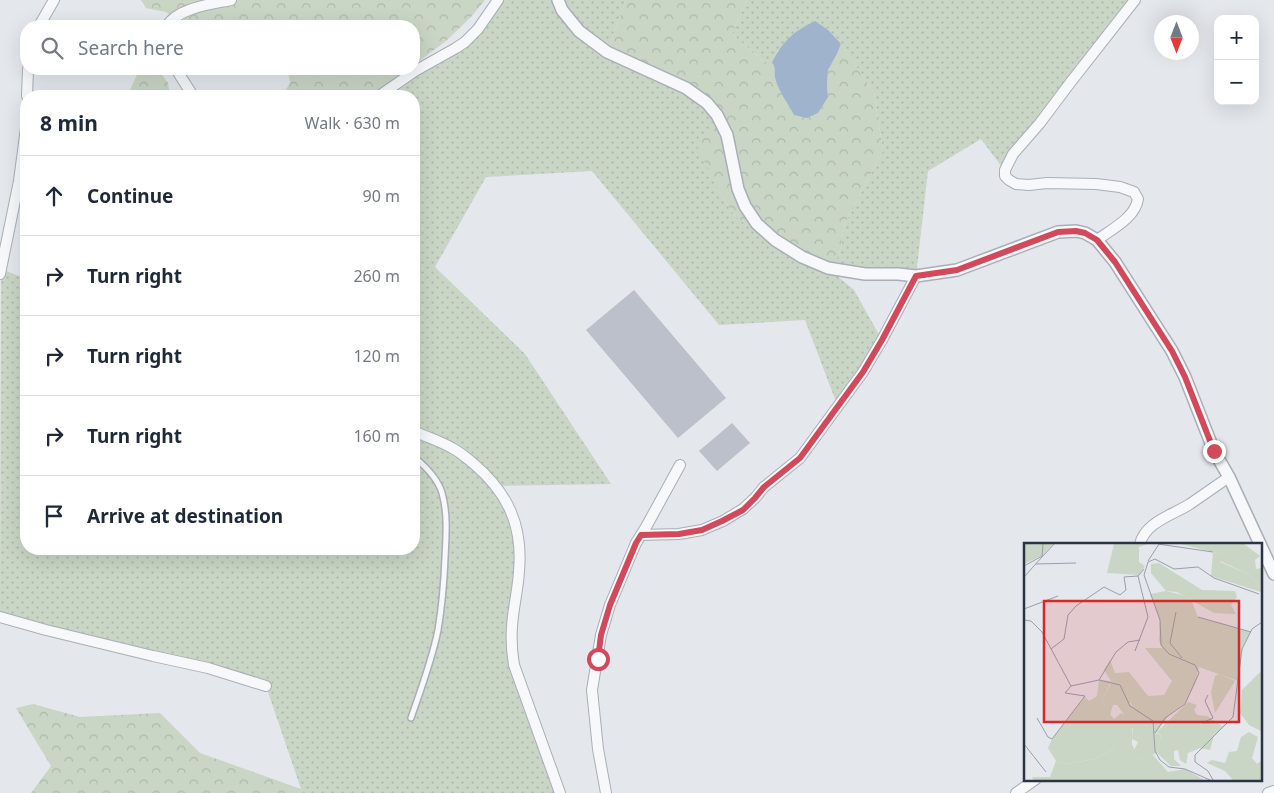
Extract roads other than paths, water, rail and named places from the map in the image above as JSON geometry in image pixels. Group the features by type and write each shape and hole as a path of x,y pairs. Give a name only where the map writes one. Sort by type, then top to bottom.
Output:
{"street":[{"path":"42,20 54,0 59,0"},
{"path":"172,20 179,14 190,10 231,0"},
{"path":"420,68 465,42 478,30 498,0"},
{"path":"558,0 562,10 579,31 607,52 686,88 707,103 717,115 727,136 738,189 745,206 756,224 775,240 802,257 828,268 865,274 916,276 957,270 1058,232 1076,231 1085,233 1097,240 1115,262 1172,351 1185,377 1214,451 1260,543"},
{"path":"1097,240 1131,214 1137,206 1138,199 1134,192 1120,187 1096,184 1016,184 1005,176 1005,170 1013,154 1040,123 1135,0"},
{"path":"27,90 28,75"},
{"path":"180,75 190,90"},
{"path":"388,90 409,75"},
{"path":"0,274 20,168"},
{"path":"641,535 679,534 702,530 722,521 743,510 764,487 800,458 863,372 916,276"},
{"path":"420,434 452,448 483,472 507,502 515,521 519,538 520,571 512,628 514,665 560,793"},
{"path":"606,793 598,749 592,690 601,635 610,605 636,543 680,465"},
{"path":"1140,543 1152,526 1189,504 1228,477"},
{"path":"1262,548 1274,574"},
{"path":"0,617 46,630 208,668 266,686"},
{"path":"1016,793 1035,780"},
{"path":"1268,793 1274,791"}],"lane":[{"path":"411,718 428,670 438,631 443,596 446,534 446,515 442,491 430,473 420,464"}],"water":[{"path":"815,21 828,30 841,44 828,70 828,97 818,113 807,118 794,115 778,88 772,62 780,48 790,37"}]}
